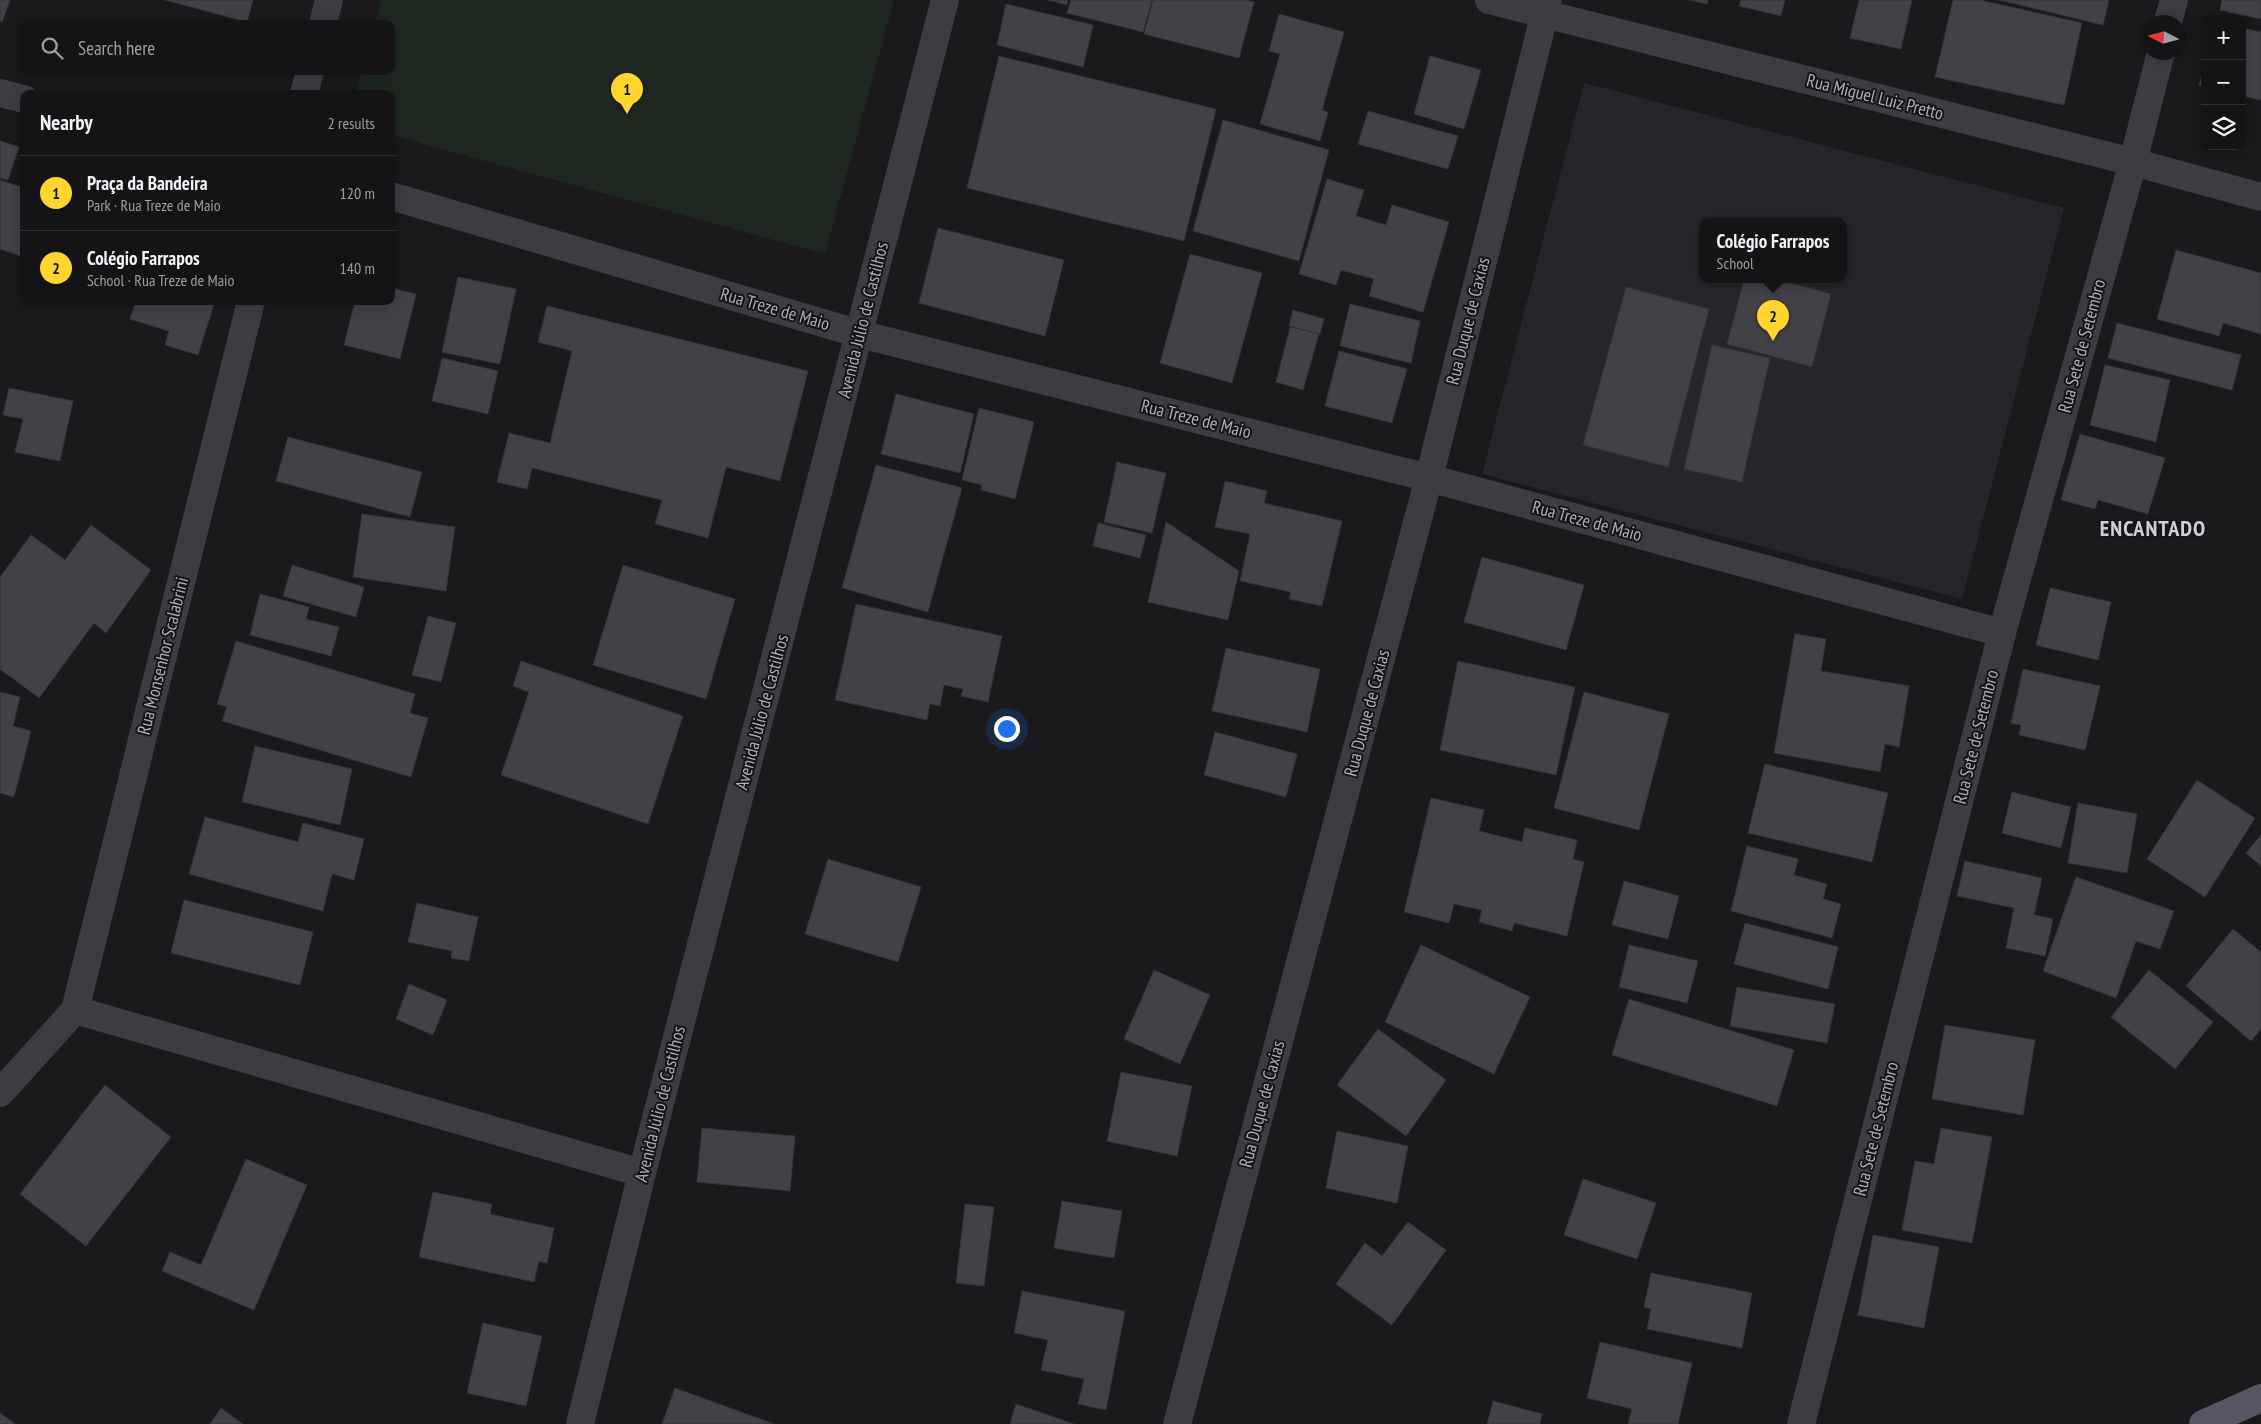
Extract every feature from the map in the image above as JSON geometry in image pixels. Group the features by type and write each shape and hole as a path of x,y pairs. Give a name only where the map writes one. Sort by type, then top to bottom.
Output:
{"main road":[{"path":"2203,1424 2261,1398"}],"street":[{"path":"324,20 329,0"},
{"name":"Avenida Júlio de Castilhos","path":"580,1424 642,1172 945,0"},
{"name":"Rua Miguel Luiz Pretto","path":"1489,0 1546,7 2261,197"},
{"path":"2170,15 2174,0"},
{"name":"Rua Duque de Caxias","path":"1177,1424 1429,478 1546,7"},
{"name":"Rua Sete de Setembro","path":"1801,1424 2002,633 2133,162 2159,60"},
{"path":"305,90 309,75"},
{"path":"0,93 20,98"},
{"name":"Rua Treze de Maio","path":"395,197 860,334 1429,478 2002,633"},
{"name":"Rua Monsenhor Scalabrini","path":"75,1010 250,305"},
{"path":"0,1093 75,1010 642,1172"}],"shaded area":[{"path":"381,0 894,0 825,254 395,136 395,90 357,90 361,75 395,75 395,20 376,20"},
{"path":"1584,83 2064,208 1962,599 1482,474"}],"building":[{"path":"0,0 10,0 2,22 0,21"},
{"path":"165,0 253,0 248,20 240,20"},
{"path":"1048,0 1068,0 1067,5"},
{"path":"1071,0 1152,0 1143,32 1067,13"},
{"path":"1153,0 1245,0 1254,2 1239,58 1144,34"},
{"path":"1689,0 1708,0 1707,4"},
{"path":"1741,0 1785,0 1781,16 1739,6"},
{"path":"1859,0 1912,0 1901,49 1850,38"},
{"path":"1953,0 1980,0 2082,23 2064,105 1935,77"},
{"path":"1999,0 2109,0 2103,25"},
{"path":"2222,0 2261,0 2261,19 2220,10"},
{"path":"1006,4 1093,25 1083,67 997,45"},
{"path":"1279,14 1344,32 1322,110 1328,112 1320,141 1260,124 1280,54 1269,51"},
{"path":"2246,29 2261,32 2261,100 2246,97"},
{"path":"999,56 1216,109 1184,241 967,188"},
{"path":"1430,56 1481,70 1464,129 1414,114"},
{"path":"1368,111 1458,136 1448,169 1358,144"},
{"path":"1223,120 1329,150 1299,261 1193,231"},
{"path":"0,141 19,147 8,180 0,178"},
{"path":"1327,179 1364,190 1356,216 1386,225 1392,205 1449,222 1423,312 1369,296 1374,279 1341,270 1336,285 1299,274"},
{"path":"0,180 20,187 20,256 0,249"},
{"path":"938,228 1064,260 1045,336 919,303"},
{"path":"2176,250 2261,273 2261,334 2223,323 2219,336 2157,319"},
{"path":"1190,254 1262,273 1232,383 1160,363"},
{"path":"458,277 516,289 500,364 442,352"},
{"path":"1743,283 1790,283 1831,294 1812,367 1727,344"},
{"path":"1626,287 1709,309 1668,467 1583,445"},
{"path":"395,289 416,294 400,359 344,345 354,305 395,305"},
{"path":"1350,304 1420,321 1411,363 1340,346"},
{"path":"135,305 214,305 198,355 165,345 169,331 130,319"},
{"path":"547,306 808,371 780,481 726,467 708,538 655,524 662,500 532,468 527,489 497,482 509,433 550,443 572,351 538,342"},
{"path":"1293,310 1324,319 1320,334 1289,326"},
{"path":"2117,323 2241,355 2232,390 2108,358"},
{"path":"1290,327 1319,334 1303,390 1276,382"},
{"path":"1712,345 1770,358 1742,482 1684,469"},
{"path":"1339,351 1407,369 1392,423 1325,406"},
{"path":"442,358 498,371 488,414 432,401"},
{"path":"2105,365 2170,380 2156,442 2090,425"},
{"path":"9,388 73,401 60,461 15,452 23,419 3,415"},
{"path":"896,394 974,414 960,473 881,454"},
{"path":"979,408 1034,422 1015,499 981,490 982,485 962,480"},
{"path":"2080,434 2165,458 2148,514 2098,500 2095,509 2061,500"},
{"path":"288,437 422,472 410,517 276,481"},
{"path":"1117,462 1166,473 1152,533 1104,522"},
{"path":"876,465 962,488 928,612 842,588"},
{"path":"1225,481 1267,491 1264,503 1342,521 1322,606 1289,599 1291,592 1240,581 1250,534 1215,527"},
{"path":"362,514 455,527 446,591 353,577"},
{"path":"1166,522 1239,571 1228,620 1148,602"},
{"path":"1098,523 1146,535 1140,558 1093,546"},
{"path":"91,525 151,570 106,633 94,623 39,698 0,669 0,577 31,535 65,560"},
{"path":"1482,557 1584,585 1566,650 1464,622"},
{"path":"292,565 364,587 356,617 283,596"},
{"path":"623,565 735,599 706,699 593,665"},
{"path":"2050,588 2111,602 2098,660 2036,645"},
{"path":"260,594 309,607 306,619 339,627 331,656 250,635"},
{"path":"856,604 1002,636 988,702 961,696 963,689 944,685 940,706 930,704 927,720 835,700"},
{"path":"428,616 456,623 441,682 412,675"},
{"path":"1795,634 1826,639 1821,671 1909,686 1899,747 1885,744 1880,772 1774,753"},
{"path":"236,641 415,694 410,713 428,718 411,777 222,721 227,707 217,704"},
{"path":"1226,648 1320,669 1307,732 1212,711"},
{"path":"521,661 683,716 648,824 501,775 529,692 513,686"},
{"path":"1458,661 1575,687 1556,775 1440,750"},
{"path":"2023,669 2100,686 2085,750 2019,735 2021,725 2011,723"},
{"path":"0,692 20,697 13,726 31,731 14,797 0,793"},
{"path":"1584,692 1669,714 1639,830 1554,808"},
{"path":"1215,732 1297,754 1286,797 1204,775"},
{"path":"255,746 352,769 340,825 242,802"},
{"path":"1765,764 1888,793 1872,862 1748,833"},
{"path":"2197,780 2255,818 2205,897 2147,859"},
{"path":"2012,792 2071,807 2061,848 2002,833"},
{"path":"1431,798 1484,810 1479,831 1522,842 1525,828 1577,840 1573,859 1584,862 1567,936 1514,923 1512,931 1479,922 1482,910 1454,904 1449,923 1404,912"},
{"path":"2078,803 2137,814 2127,873 2068,863"},
{"path":"205,817 298,842 303,823 364,839 354,880 332,874 323,911 189,874"},
{"path":"2261,835 2261,866 2246,853"},
{"path":"1747,846 1798,859 1794,875 1827,884 1823,899 1841,904 1832,938 1731,911"},
{"path":"828,859 921,887 898,962 805,934"},
{"path":"1965,861 2042,878 2034,915 2053,919 2045,956 2006,948 2014,908 1957,896"},
{"path":"2076,877 2174,911 2160,949 2136,941 2116,998 2043,971"},
{"path":"1624,881 1679,896 1668,939 1612,925"},
{"path":"184,900 313,932 300,985 171,953"},
{"path":"417,903 478,917 469,961 451,958 452,951 408,942"},
{"path":"1745,923 1838,947 1828,989 1734,964"},
{"path":"2233,929 2261,952 2261,1029 2251,1041 2186,986"},
{"path":"1421,945 1530,997 1494,1074 1385,1022"},
{"path":"1629,945 1698,961 1687,1003 1619,987"},
{"path":"1154,970 1210,995 1180,1064 1124,1039"},
{"path":"2149,970 2213,1022 2175,1069 2111,1017"},
{"path":"409,984 447,1000 433,1035 396,1019"},
{"path":"1737,987 1835,1004 1827,1043 1730,1026"},
{"path":"1629,999 1794,1050 1777,1106 1612,1055"},
{"path":"1945,1025 2035,1040 2023,1115 1932,1099"},
{"path":"1378,1029 1446,1080 1406,1136 1337,1085"},
{"path":"1121,1072 1192,1086 1177,1156 1107,1141"},
{"path":"105,1085 171,1137 86,1246 20,1194"},
{"path":"702,1128 795,1136 790,1191 697,1182"},
{"path":"1941,1128 1992,1137 1972,1243 1902,1230 1915,1161 1934,1164"},
{"path":"1337,1131 1408,1146 1397,1203 1326,1188"},
{"path":"246,1159 307,1185 254,1310 162,1271 170,1252 201,1265"},
{"path":"1583,1179 1656,1203 1637,1259 1564,1235"},
{"path":"433,1192 492,1204 490,1214 554,1228 547,1263 539,1261 534,1282 419,1257"},
{"path":"1062,1201 1122,1211 1114,1258 1054,1248"},
{"path":"965,1204 994,1207 984,1286 956,1283"},
{"path":"1408,1222 1446,1250 1392,1325 1336,1284 1365,1243 1382,1256"},
{"path":"1873,1235 1939,1247 1924,1328 1858,1315"},
{"path":"1651,1273 1752,1293 1742,1348 1647,1329 1651,1309 1644,1307"},
{"path":"1022,1291 1125,1311 1106,1410 1078,1404 1084,1379 1041,1370 1048,1340 1014,1333"},
{"path":"483,1323 542,1336 526,1406 467,1393"},
{"path":"1600,1342 1692,1363 1678,1424 1628,1424 1632,1409 1587,1398"},
{"path":"675,1388 774,1424 662,1424"},
{"path":"1493,1401 1542,1414 1540,1424 1487,1424"},
{"path":"1016,1404 1074,1424 1010,1424"},
{"path":"221,1408 243,1424 210,1424"},
{"path":"0,1413 15,1424 0,1424"}],"place":[{"name":"Praça da Bandeira","path":"627,114"},
{"name":"Colégio Farrapos","path":"1773,341"}],"district":[{"name":"ENCANTADO","path":"2153,528"}]}
